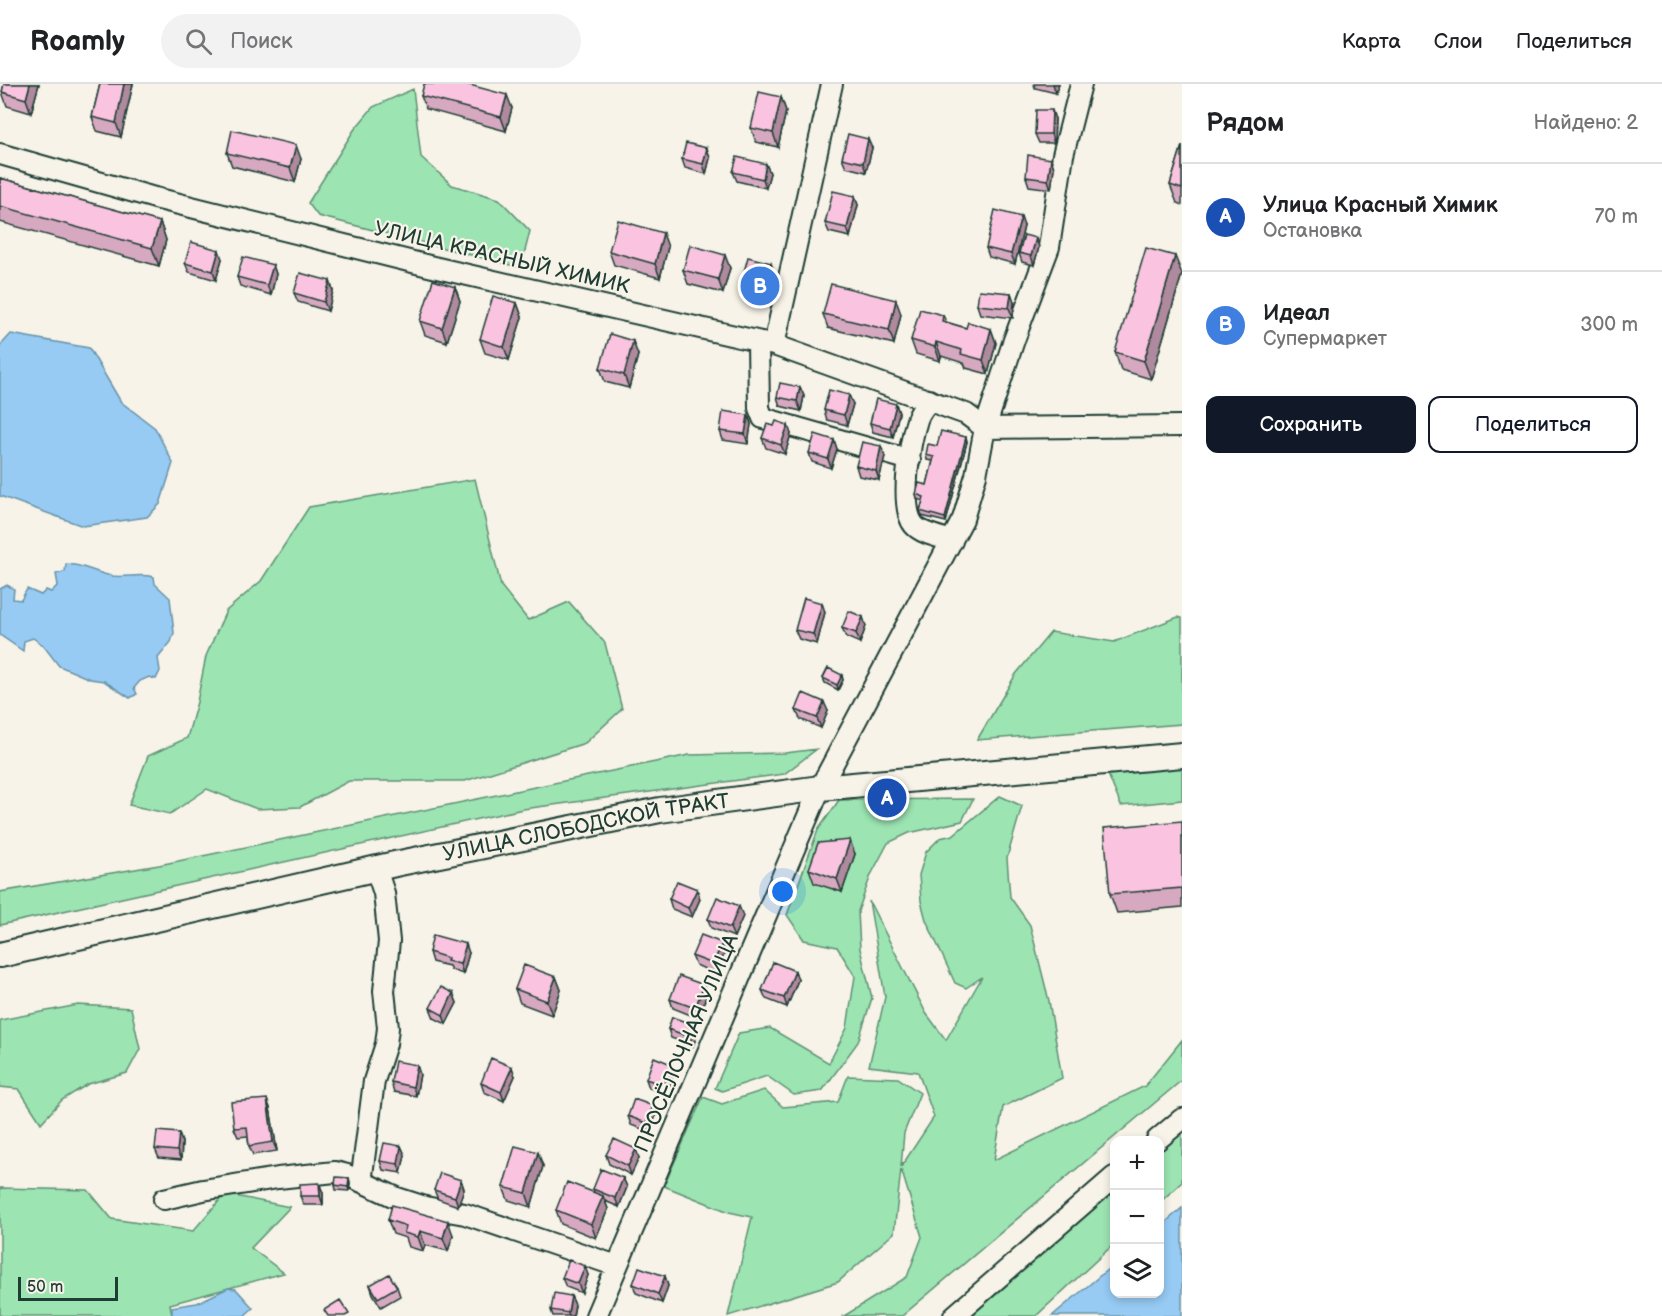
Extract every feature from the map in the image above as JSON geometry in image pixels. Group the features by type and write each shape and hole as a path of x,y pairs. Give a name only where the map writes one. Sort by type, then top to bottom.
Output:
{"main road":[{"name":"УЛИЦА СЛОБОДСКОЙ ТРАКТ","path":"0,955 376,868 660,810 820,788 1182,755"}],"street":[{"path":"832,84 766,343 759,408 761,416 766,420 910,459"},
{"name":"ПРОСЁЛОЧНАЯ УЛИЦА","path":"596,1316 820,788 963,519 976,475 985,428 1014,340 1049,246 1063,155 1081,84"},
{"name":"УЛИЦА КРАСНЫЙ ХИМИК","path":"0,154 155,198 433,267 766,343 966,414 985,428"},
{"path":"929,400 917,419 906,503 909,518 920,530 952,541"},
{"path":"985,428 1182,426"},
{"path":"363,1182 374,1081 386,1044 388,1028 384,991 389,941 384,893 376,868"},
{"path":"1162,1136 1182,1119"},
{"path":"164,1199 203,1190 325,1172 347,1175 398,1198 425,1207 465,1214 617,1266"},
{"path":"954,1316 1110,1180"}],"green space":[{"path":"413,89 421,157 452,185 499,199 530,231 523,259 518,267 318,216 308,203 354,130 373,107"},
{"path":"475,479 501,586 528,620 569,602 605,643 622,709 585,743 465,781 349,781 300,807 257,809 207,789 170,814 129,805 148,756 187,738 206,656 226,611 261,581 309,507"},
{"path":"1178,617 1182,618 1182,724 977,740 1016,674 1051,632 1114,642"},
{"path":"817,749 784,774 523,809 0,925 0,892 159,865 689,755 785,753"},
{"path":"1182,765 1182,800 1121,806 1107,772"},
{"path":"1000,796 1022,806 1007,858 1010,897 1030,925 1049,1001 1062,1078 1003,1107 994,1160 1145,1086 1182,1040 1182,1080 1116,1136 1110,1136 1110,1141 902,1316 844,1316 907,1277 922,1237 901,1169 894,1233 838,1282 728,1316 752,1217 729,1212 664,1186 703,1097 722,1104 764,1090 783,1107 838,1102 848,1076 898,1078 920,1093 904,1133 901,1167 934,1117 918,1072 869,1066 885,997 869,901 926,1013 946,1040 982,977 966,988 955,983 926,920 921,901 919,875 926,852 940,838 953,835"},
{"path":"973,799 962,821 909,833 888,843 871,875 858,911 860,949 872,998 858,1042 822,1091 794,1095 767,1076 722,1091 715,1088 739,1033 770,1028 829,1063 847,1028 855,976 837,947 804,940 787,915 818,830 839,800"},
{"path":"78,1005 131,1008 140,1049 127,1073 88,1084 62,1100 41,1123 19,1089 0,1087 0,1020"},
{"path":"1182,1133 1182,1182 1164,1198 1164,1190 1164,1149"},
{"path":"0,1188 88,1190 112,1219 193,1231 225,1194 290,1207 251,1248 284,1273 170,1304 172,1316 0,1316"},
{"path":"1110,1194 1110,1248 1036,1316 969,1316"}],"water":[{"path":"11,334 89,348 121,402 155,428 173,463 160,504 147,517 83,526 0,496 0,346"},
{"path":"66,564 77,565 112,576 154,577 155,584 170,598 174,633 171,642 158,658 160,671 156,679 149,677 140,681 134,688 137,694 130,698 104,681 90,679 59,666 43,645 33,638 24,641 23,651 0,635 0,589 7,585 14,589 13,599 21,600 27,589 41,595 46,590 51,592 58,585 56,574 65,572"},
{"path":"1182,1208 1182,1316 1052,1316 1110,1267 1110,1298 1164,1298 1164,1224"},
{"path":"228,1288 236,1289 253,1308 244,1316 172,1316 172,1307 197,1303"}],"building":[{"path":"4,84 30,84 26,99 2,92"},
{"path":"100,84 124,84 116,123 92,117"},
{"path":"424,84 466,84 507,95 501,117 421,96"},
{"path":"759,92 781,97 773,133 751,128"},
{"path":"1036,110 1052,110 1051,134 1035,134"},
{"path":"232,130 296,145 290,168 227,153"},
{"path":"848,134 868,139 863,163 842,158"},
{"path":"686,143 707,148 703,164 682,159"},
{"path":"1182,146 1182,189 1170,185"},
{"path":"1028,155 1051,159 1048,180 1026,177"},
{"path":"737,157 766,164 763,179 733,172"},
{"path":"0,178 160,222 152,248 0,206"},
{"path":"833,191 855,196 847,228 825,223"},
{"path":"995,210 1021,217 1011,254 986,248"},
{"path":"618,220 663,233 655,264 609,251"},
{"path":"1024,235 1036,238 1031,256 1019,253"},
{"path":"191,242 219,250 213,271 185,263"},
{"path":"690,245 725,255 718,279 683,270"},
{"path":"1146,248 1175,256 1144,361 1115,352"},
{"path":"243,257 273,265 267,285 237,277"},
{"path":"748,257 771,263 764,289 741,283"},
{"path":"300,273 330,281 324,302 294,293"},
{"path":"433,280 455,287 442,328 420,321"},
{"path":"831,284 896,300 889,330 823,314"},
{"path":"979,290 1011,293 1009,308 977,305"},
{"path":"493,296 517,303 504,347 480,339"},
{"path":"920,309 943,315 942,321 966,328 968,322 991,329 983,360 961,354 962,350 936,342 935,347 911,340"},
{"path":"610,334 633,341 624,375 600,368"},
{"path":"780,383 800,387 797,401 777,397"},
{"path":"829,390 849,395 844,415 824,410"},
{"path":"876,399 896,404 890,428 870,423"},
{"path":"723,411 748,415 745,434 720,431"},
{"path":"776,421 788,425 781,445 762,438 767,424 774,426"},
{"path":"941,431 966,437 945,518 920,511 924,497 916,494 919,483 927,485 934,457 926,455 928,444 937,446"},
{"path":"815,434 834,440 828,459 809,453"},
{"path":"862,442 881,446 876,471 856,466"},
{"path":"804,598 822,603 813,634 795,630"},
{"path":"849,611 863,617 856,633 842,628"},
{"path":"828,668 842,675 837,685 823,678"},
{"path":"803,693 824,702 817,718 796,710"},
{"path":"1182,821 1182,888 1110,894 1104,828"},
{"path":"850,840 837,879 809,869 818,843"},
{"path":"677,881 697,889 688,908 669,899"},
{"path":"717,897 739,906 730,928 708,919"},
{"path":"433,935 466,944 460,964 447,961 448,958 429,952"},
{"path":"701,935 722,943 713,964 692,956"},
{"path":"773,962 795,971 784,998 762,990"},
{"path":"524,965 556,977 547,1001 515,989"},
{"path":"679,976 704,985 695,1008 670,999"},
{"path":"441,987 453,993 443,1015 430,1008"},
{"path":"672,1017 694,1025 690,1037 668,1029"},
{"path":"654,1057 671,1064 663,1085 646,1079"},
{"path":"491,1058 512,1067 501,1092 481,1083"},
{"path":"395,1061 417,1065 413,1087 391,1082"},
{"path":"267,1099 273,1142 249,1146 247,1127 234,1128 231,1102"},
{"path":"634,1099 653,1106 646,1123 628,1116"},
{"path":"157,1131 179,1133 177,1151 155,1149"},
{"path":"614,1139 636,1149 628,1166 606,1155"},
{"path":"384,1143 401,1146 398,1164 380,1161"},
{"path":"515,1146 538,1152 526,1193 503,1187"},
{"path":"601,1169 623,1178 615,1198 593,1189"},
{"path":"440,1173 461,1180 455,1197 434,1190"},
{"path":"336,1177 349,1178 348,1187 335,1185"},
{"path":"567,1182 603,1196 591,1224 556,1210"},
{"path":"319,1183 320,1196 300,1196 300,1184"},
{"path":"392,1205 448,1221 443,1238 420,1231 418,1237 404,1233 406,1226 388,1220"},
{"path":"569,1260 585,1266 578,1284 562,1278"},
{"path":"639,1267 665,1276 658,1294 633,1284"},
{"path":"389,1274 397,1287 378,1298 370,1285"},
{"path":"554,1293 571,1296 568,1313 551,1310"},
{"path":"340,1300 349,1314 328,1316 324,1310"}],"place":[{"name":"Идеал","path":"760,286"},
{"name":"Улица Красный Химик","path":"887,798"}]}
